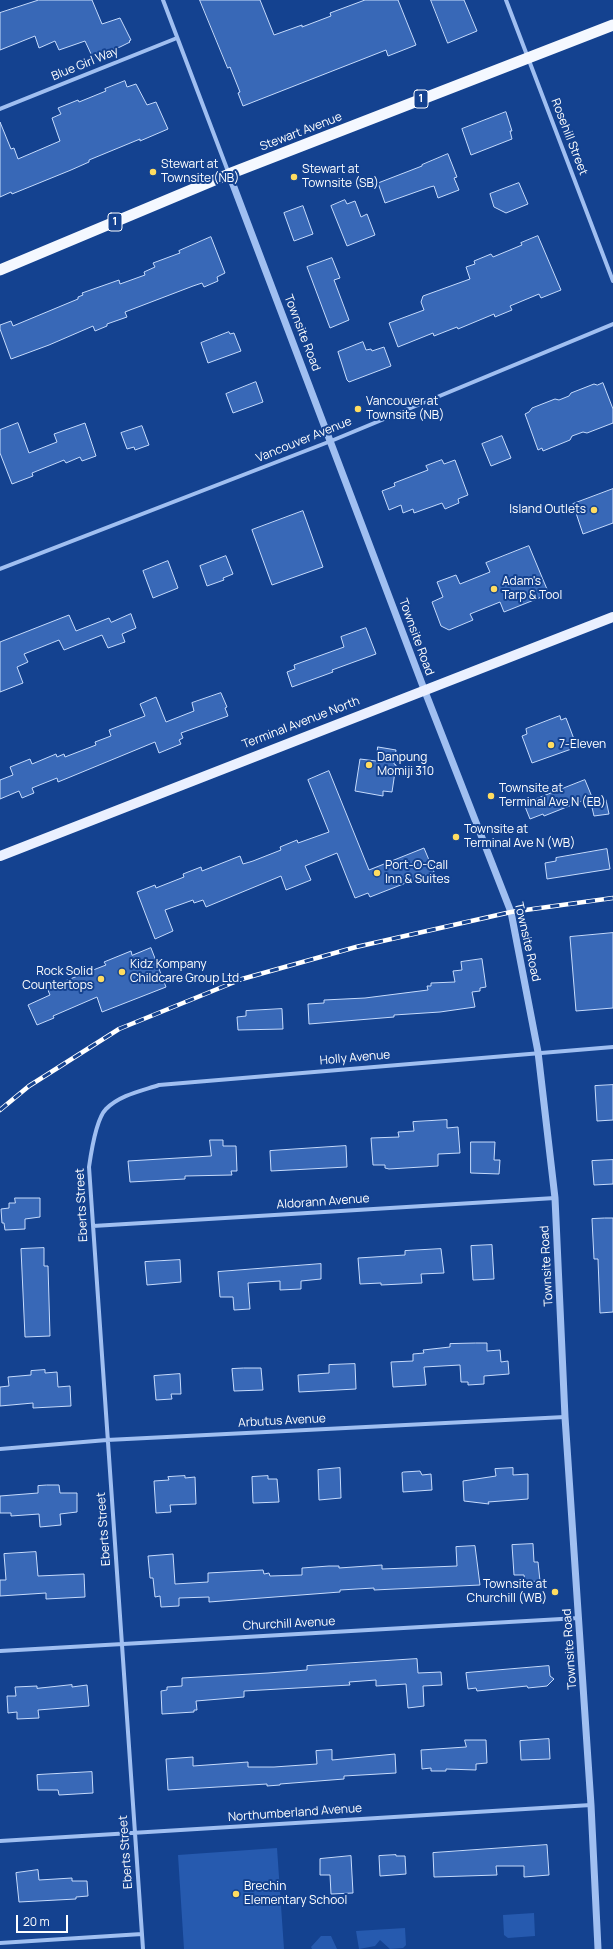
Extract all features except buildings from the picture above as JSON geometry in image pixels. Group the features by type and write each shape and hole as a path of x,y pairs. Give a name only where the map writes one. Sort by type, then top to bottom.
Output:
{"highway":[{"name":"Stewart Avenue","path":"0,270 229,174 613,25"}],"main road":[{"name":"Terminal Avenue North","path":"0,856 424,689 613,617"}],"street":[{"name":"Townsite Road","path":"163,0 424,689 511,912 538,1052 555,1198 566,1417 591,1805 598,1949"},
{"name":"Rosehill Street","path":"506,0 613,281"},
{"name":"Blue Girl Way","path":"0,109 177,38"},
{"name":"Vancouver Avenue","path":"0,569 331,441 613,324"},
{"name":"Holly Avenue","path":"105,1110 128,1095 159,1085 613,1046"},
{"name":"Eberts Street","path":"105,1110 93,1138 89,1167 143,1949"},
{"name":"Aldorann Avenue","path":"93,1226 555,1198"},
{"name":"Arbutus Avenue","path":"0,1449 107,1440 566,1417"},
{"name":"Churchill Avenue","path":"0,1651 579,1618"},
{"name":"Northumberland Avenue","path":"0,1841 591,1805"},
{"path":"0,1943 142,1934"}],"shaded area":[{"path":"277,1848 284,1949 184,1949 178,1855"},
{"path":"534,1913 535,1936 508,1938 504,1935 503,1915"},
{"path":"405,1928 406,1945 403,1948 390,1949 380,1940 375,1946 359,1949 356,1931"},
{"path":"321,1936 331,1936 337,1949 312,1949 311,1947"}],"railway":[{"path":"0,1110 29,1086 119,1029 242,979 356,947 511,912 613,898"}],"place":[{"name":"Stewart at Townsite (NB)","path":"153,172"},
{"name":"Stewart at Townsite (SB)","path":"294,177"},
{"name":"Vancouver at Townsite (NB)","path":"358,409"},
{"name":"Island Outlets","path":"594,510"},
{"name":"Adam's Tarp & Tool","path":"494,589"},
{"name":"7-Eleven","path":"551,745"},
{"name":"Danpung Momiji 310","path":"369,765"},
{"name":"Townsite at Terminal Ave N (EB)","path":"491,796"},
{"name":"Townsite at Terminal Ave N (WB)","path":"456,837"},
{"name":"Port-O-Call Inn & Suites","path":"377,873"},
{"name":"Kidz Kompany Childcare Group Ltd.","path":"122,972"},
{"name":"Rock Solid Countertops","path":"101,979"},
{"name":"Townsite at Churchill (WB)","path":"555,1592"},
{"name":"Brechin Elementary School","path":"236,1894"}]}
